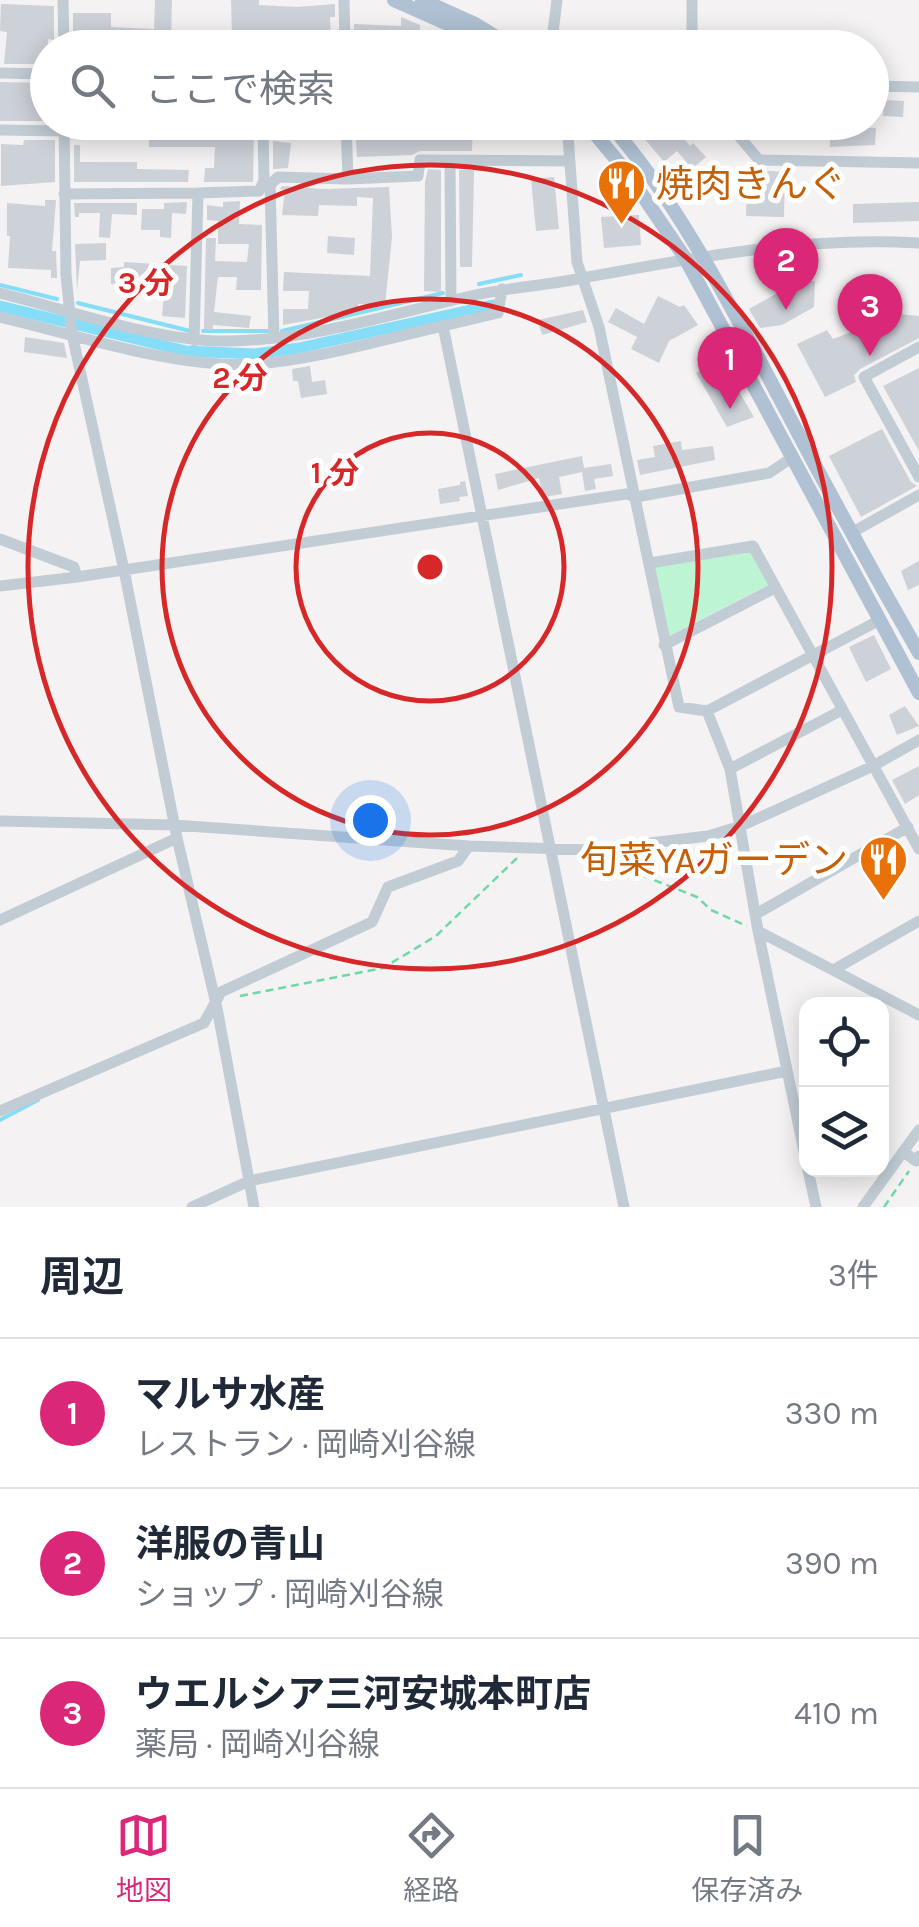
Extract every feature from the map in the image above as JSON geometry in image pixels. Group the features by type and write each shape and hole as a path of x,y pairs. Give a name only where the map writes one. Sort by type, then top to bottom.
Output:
{"main road":[{"path":"394,0 461,30"},
{"path":"422,0 485,30"},
{"path":"598,140 626,171 685,258 919,693"},
{"path":"624,140 704,256 919,653"}],"street":[{"path":"63,0 64,30"},
{"path":"344,0 344,30"},
{"path":"553,30 557,0"},
{"path":"692,0 692,30"},
{"path":"0,73 30,74"},
{"path":"889,86 919,87"},
{"path":"0,130 30,128"},
{"path":"64,140 68,310 72,334 124,570 175,832 217,1006 254,1207"},
{"path":"263,140 279,338 286,359"},
{"path":"347,140 348,179"},
{"path":"568,140 577,262 599,327 679,707 707,711 878,621"},
{"path":"742,140 759,160 919,163"},
{"path":"64,194 260,191 278,177 418,176 420,160 570,161"},
{"path":"450,160 451,301"},
{"path":"194,340 198,193"},
{"path":"0,293 194,340 279,338 502,290 685,258 788,246 919,243"},
{"path":"0,317 182,360 256,364 498,312 502,290"},
{"path":"443,326 624,1207"},
{"path":"919,348 864,377 919,476"},
{"path":"0,586 626,494 636,498 768,473 793,457"},
{"path":"851,533 919,495"},
{"path":"0,539 74,568 77,577"},
{"path":"650,563 753,546 919,848"},
{"path":"664,645 775,588"},
{"path":"730,768 842,710"},
{"path":"707,711 730,768 758,931 799,1126"},
{"path":"0,821 594,850 708,836 741,826 919,740"},
{"path":"756,914 908,828"},
{"path":"0,920 175,832"},
{"path":"0,1111 204,1023 217,1006 221,992 372,922 388,887 458,860 469,846"},
{"path":"836,969 919,921"},
{"path":"758,931 919,1015"},
{"path":"192,1207 248,1181 788,1071"},
{"path":"863,1207 919,1130"},
{"path":"904,1152 918,1158"},
{"path":"810,1177 816,1207"}],"path":[{"path":"217,1006 232,998 383,968 436,936 514,864 523,848"},
{"path":"594,850 602,860 697,897 711,910 758,931"},
{"path":"884,1207 918,1158"}],"green space":[{"path":"747,547 772,583 663,639 650,563"}],"building":[{"path":"155,0 172,0 171,30 73,30 73,13 111,13 111,27 154,29"},
{"path":"231,0 297,7 335,4 330,30 232,30"},
{"path":"1,4 54,6 54,30 30,30 30,64 4,64 7,32 0,31"},
{"path":"401,17 420,25 420,30 354,30 354,24 401,26"},
{"path":"0,82 30,83 30,121 0,121"},
{"path":"889,100 904,101 903,117 889,116"},
{"path":"24,140 55,140 55,182 1,186 1,144 23,145"},
{"path":"149,140 254,140 253,182 204,182 205,168 214,168 215,147 149,147"},
{"path":"356,140 472,140 472,151 357,157"},
{"path":"646,140 685,140 706,157 692,169 677,151 664,162"},
{"path":"830,140 875,140 875,145 830,147"},
{"path":"273,141 291,143 288,168 273,169"},
{"path":"74,145 80,145 80,162 137,162 137,169 189,170 188,182 74,182"},
{"path":"428,169 441,170 441,292 424,291"},
{"path":"459,170 474,170 472,267 460,267"},
{"path":"759,170 785,172 784,217 746,216 747,187"},
{"path":"554,177 559,229 536,231 531,179"},
{"path":"282,186 389,187 392,237 385,305 358,304 359,311 283,325 283,309 308,309 309,291 283,291 284,272 370,276 373,198 357,197 357,206 319,205 318,216 282,215"},
{"path":"45,200 56,200 52,251 56,251 57,278 51,278 51,270 8,268 7,203 45,206"},
{"path":"240,201 239,224 262,225 261,290 236,290 237,277 218,277 214,312 251,316 249,328 213,325 213,330 204,329 206,238 216,238 215,261 247,262 249,244 218,244 218,221 207,220 207,205 223,207 223,202"},
{"path":"187,202 186,214 172,213 171,238 160,237 160,230 141,230 142,209 164,209 164,203"},
{"path":"919,202 919,221 853,223 853,204"},
{"path":"74,203 137,203 137,215 112,214 110,238 99,237 100,213 79,213 75,217"},
{"path":"639,215 641,245 604,248 601,217"},
{"path":"328,236 355,238 354,255 327,253"},
{"path":"106,243 106,260 80,261 77,290 75,244"},
{"path":"124,262 187,266 185,318 162,316 165,283 152,282 153,278 120,277 120,283 111,284 111,268 124,267"},
{"path":"799,281 815,281 814,307 782,325 760,328 749,309"},
{"path":"658,296 680,307 684,305 698,325 669,341 659,363 631,349 637,337 608,322 616,308 644,324"},
{"path":"583,310 587,322 542,335 538,320"},
{"path":"898,314 919,316 919,338 860,369 854,375 856,382 825,397 797,344 827,330 833,339"},
{"path":"25,337 64,343 67,358 24,352"},
{"path":"721,361 754,417 727,427 696,373"},
{"path":"310,366 312,382 325,380 327,394 301,398 292,369"},
{"path":"919,368 919,451 883,386"},
{"path":"882,429 911,482 917,486 861,517 829,456"},
{"path":"681,441 682,450 713,446 715,460 640,475 637,460 655,457 653,446"},
{"path":"582,456 584,468 611,464 613,476 594,479 596,489 585,491 582,472 559,477 562,494 543,497 539,478 498,490 495,474"},
{"path":"465,481 468,496 440,504 438,489"},
{"path":"919,561 919,585 908,590 901,571"},
{"path":"874,635 891,669 866,682 849,647"},
{"path":"905,706 919,726 897,735 889,715"},
{"path":"919,766 919,795 905,804 892,780"}],"waterway":[{"path":"479,284 521,275"},
{"path":"0,285 57,299"},
{"path":"282,331 443,293"},
{"path":"78,303 190,331"},
{"path":"0,306 186,351 255,354 493,305"},
{"path":"203,331 271,331"},
{"path":"0,1120 38,1100"}],"place":[{"name":"焼肉きんぐ","path":"621,226"},
{"name":"洋服の青山","path":"786,310"},
{"name":"ウエルシア三河安城本町店","path":"870,356"},
{"name":"マルサ水産","path":"730,409"},
{"name":"旬菜YAガーデン","path":"883,902"}]}
